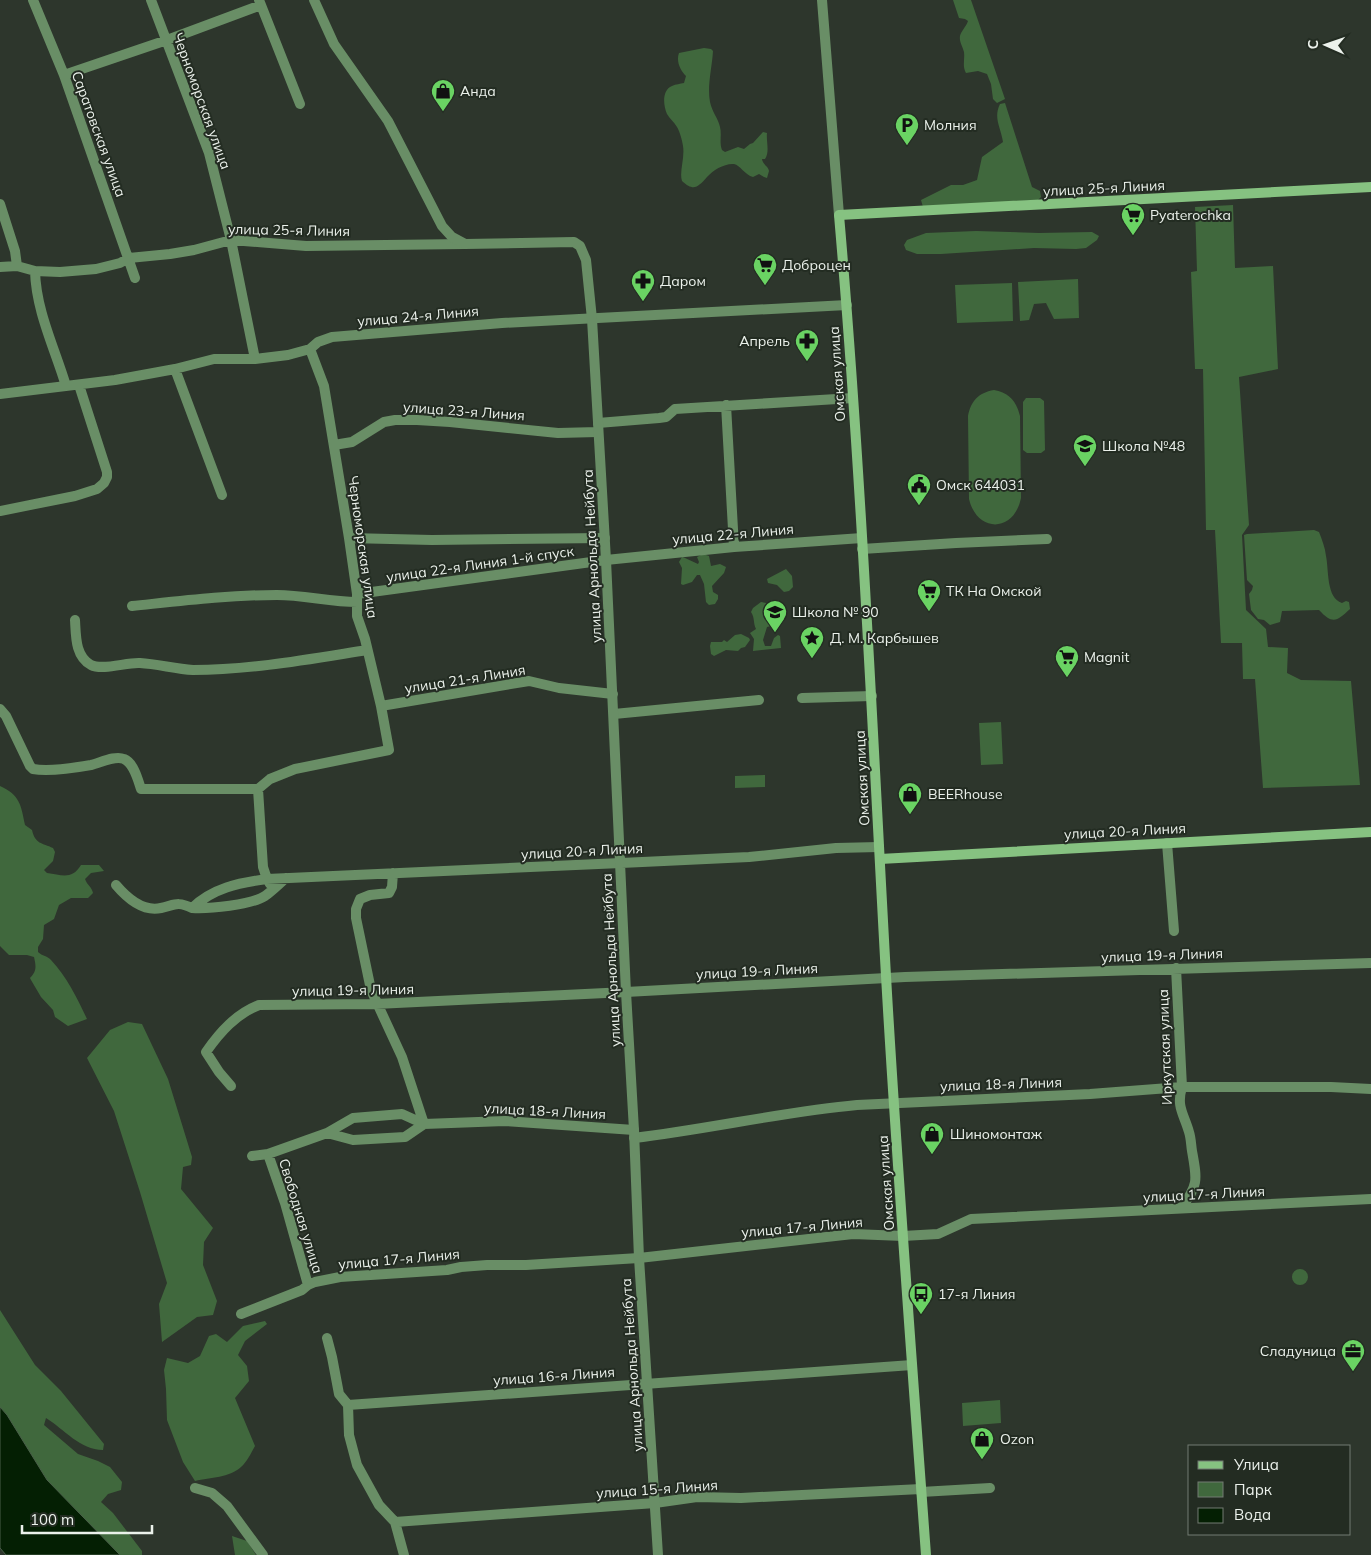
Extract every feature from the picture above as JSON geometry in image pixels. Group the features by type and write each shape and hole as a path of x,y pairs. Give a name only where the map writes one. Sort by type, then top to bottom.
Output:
{"main road":[{"name":"улица 25-я Линия","path":"839,216 1371,187"},
{"name":"Омская улица","path":"839,216 847,305 872,696 894,1102 926,1555"},
{"name":"улица 20-я Линия","path":"880,859 1371,832"}],"street":[{"name":"Саратовская улица","path":"33,0 64,75 135,278"},
{"name":"Черноморская улица","path":"151,0 209,153 231,240 255,359"},
{"path":"314,0 334,44 388,122 442,226 452,237 465,244"},
{"name":"Омская улица","path":"822,0 839,216"},
{"path":"64,75 167,40 260,2 300,104"},
{"path":"0,204 16,250 17,266"},
{"name":"улица 25-я Линия","path":"0,266 17,266 35,271 60,272 96,269 120,263 129,258 194,250 231,240 306,246 565,241 574,242 580,246"},
{"name":"улица Арнольда Нейбута","path":"580,246 586,260 592,319 613,694 640,1258 658,1555"},
{"path":"35,271 35,284 39,301 66,386"},
{"name":"улица 24-я Линия","path":"0,394 79,385 176,369 214,359 255,359 288,355 310,349 318,342 332,337 502,323 847,305"},
{"name":"Черноморская улица","path":"258,789 270,779 294,769 389,750 381,706 358,616 349,538 324,386 310,349"},
{"path":"176,369 222,495"},
{"path":"0,511 75,496 97,489 104,483 107,478 104,464 79,385"},
{"name":"улица 23-я Линия","path":"334,445 352,442 384,422 395,420 450,422 558,433 666,417 675,409 853,398"},
{"path":"726,405 734,547"},
{"path":"349,538 432,540 605,538"},
{"name":"улица 22-я Линия","path":"606,560 734,547 862,538"},
{"path":"862,549 956,542 1047,539"},
{"name":"улица 22-я Линия 1-й спуск","path":"132,606 244,595 310,597 338,602 606,560"},
{"path":"75,620 76,644 84,659 92,666 139,663 191,670 222,669 295,662 367,650"},
{"name":"улица 21-я Линия","path":"381,706 529,681 559,688 613,694"},
{"path":"802,698 872,696"},
{"path":"614,714 759,700"},
{"path":"0,709 6,716 33,769 93,765 118,758 125,759 131,765 142,788 258,789 263,867 266,879 273,889"},
{"path":"1166,843 1174,931"},
{"name":"улица 20-я Линия","path":"192,908 201,899 239,882 266,879 750,857 836,848 880,847"},
{"path":"393,873 392,887 388,893 370,895 360,899 356,908 356,918 371,990 402,1057 424,1124"},
{"path":"116,885 125,896 136,904 159,909 178,903 202,909 252,902 264,897 286,878"},
{"name":"улица 19-я Линия","path":"231,1086 206,1052 218,1034 249,1009 259,1005 376,1004 886,978 1371,963"},
{"name":"Иркутская улица","path":"1176,968 1182,1088 1179,1096 1183,1117 1189,1132 1196,1182 1192,1194 1181,1208"},
{"name":"улица 18-я Линия","path":"252,1156 268,1154 327,1132 353,1118 402,1114 424,1124 505,1121 634,1134 685,1132 824,1108 894,1102 1090,1094 1182,1088 1331,1087 1371,1089"},
{"name":"улица 18-я Линия","path":"327,1132 353,1140 405,1136 424,1124"},
{"name":"Свободная улица","path":"268,1154 286,1202 287,1212 308,1285"},
{"name":"улица 17-я Линия","path":"240,1314 302,1290 308,1285 340,1277 447,1270 487,1265 526,1265 640,1258 853,1234 903,1236 938,1234 971,1219 1371,1199"},
{"path":"327,1338 339,1394 348,1405 349,1435 357,1464 379,1505 395,1522 404,1555"},
{"name":"улица 16-я Линия","path":"348,1405 912,1365"},
{"path":"195,1488 212,1493 228,1506 263,1555"},
{"name":"улица 15-я Линия","path":"395,1522 655,1503 697,1497 741,1498 990,1488"}],"green space":[{"path":"953,0 971,0 1005,99 997,103 993,99 991,84 987,74 978,71 966,73 964,52 960,38 968,21 959,18"},
{"path":"704,48 713,51 709,96 720,127 722,150 725,152 738,147 744,149 753,143 763,132 767,133 767,153 765,159 762,159 769,171 767,178 759,174 753,177 750,176 736,165 731,164 716,170 696,187 682,181 682,141 677,127 667,114 664,98 669,88 684,83 686,76 679,65 679,53"},
{"path":"1005,103 1032,187 1040,191 1041,197 1038,200 923,207 921,200 951,185 963,185 977,180 982,157 1003,142 997,114 1000,104"},
{"path":"1233,205 1235,268 1273,266 1278,369 1239,377 1249,525 1242,535 1246,610 1266,629 1268,647 1288,648 1287,673 1301,680 1351,681 1360,785 1263,788 1255,679 1243,679 1242,643 1221,643 1215,530 1206,530 1203,369 1195,369 1191,272 1197,271 1195,207"},
{"path":"976,231 1092,232 1099,236 1097,240 1086,248 1076,249 1034,248 917,254 906,250 904,245 907,240 926,233"},
{"path":"1078,279 1079,318 1054,319 1046,303 1034,304 1029,320 1020,321 1018,282"},
{"path":"1012,283 1013,321 957,323 955,285"},
{"path":"994,390 1004,393 1011,398 1020,416 1021,498 1011,518 1004,523 995,524 987,523 980,518 973,510 969,499 968,416 976,398"},
{"path":"1026,398 1040,398 1044,401 1045,450 1041,453 1027,453 1023,450 1023,402"},
{"path":"1314,530 1319,532 1324,547 1329,583 1333,596 1342,603 1349,602 1350,609 1335,620 1328,618 1319,610 1282,611 1280,622 1270,625 1264,620 1258,619 1251,610 1249,594 1253,586 1247,580 1244,535"},
{"path":"703,554 709,556 711,566 720,564 726,567 724,573 712,586 713,592 718,595 715,604 709,605 706,602 704,584 700,575 697,575 692,582 681,584 682,568 679,562 682,557 698,564 697,557"},
{"path":"786,569 792,576 793,587 789,591 784,592 777,585 768,583 767,579"},
{"path":"761,602 766,603 765,613 773,622 771,626 767,627 763,640 765,646 771,646 774,638 778,635 780,636 781,648 753,651 754,639 750,633 756,629 751,612"},
{"path":"741,634 750,640 745,647 738,651 726,650 714,656 711,654 711,642 722,642 724,640 727,642 735,635"},
{"path":"1001,722 1003,764 981,765 979,723"},
{"path":"765,775 765,787 735,788 735,776"},
{"path":"0,786 16,797 21,806 25,825 32,830 37,841 53,848 55,852 53,861 44,870 47,873 70,875 78,870 81,865 99,865 104,871 91,873 85,879 93,893 88,898 71,898 59,905 54,919 44,925 43,939 38,947 38,952 50,959 62,973 87,1019 68,1026 55,1017 53,1010 41,997 30,978 35,968 34,957 9,955 0,946"},
{"path":"128,1022 142,1024 168,1079 192,1157 191,1165 183,1167 181,1189 213,1228 204,1242 203,1265 217,1301 213,1315 197,1317 162,1342 159,1304 167,1283 114,1111 87,1058 110,1030"},
{"path":"1300,1269 1306,1271 1308,1277 1306,1283 1300,1285 1294,1283 1292,1277 1294,1271"},
{"path":"0,1310 35,1365 61,1391 104,1444 103,1450 87,1447 46,1418 44,1425 78,1454 110,1467 122,1482 121,1490 108,1494 101,1502 113,1513 142,1551 142,1555 114,1555 86,1530 0,1420"},
{"path":"265,1321 267,1324 245,1341 238,1355 247,1366 249,1381 235,1398 255,1446 245,1463 236,1471 195,1481 183,1462 167,1420 164,1370 167,1358 188,1363 200,1356 209,1336 216,1334 227,1342 243,1326"},
{"path":"1000,1400 1001,1423 963,1426 962,1403"},
{"path":"232,1536 247,1541 256,1555 235,1555"}],"water":[{"path":"0,1407 7,1415 47,1480 120,1555 6,1555 0,1548"}],"place":[{"name":"Анда","path":"443,112"},
{"name":"Молния","path":"907,146"},
{"name":"Pyaterochka","path":"1133,236"},
{"name":"Доброцен","path":"765,286"},
{"name":"Даром","path":"643,302"},
{"name":"Апрель","path":"807,362"},
{"name":"Школа №48","path":"1085,467"},
{"name":"Омск 644031","path":"919,506"},
{"name":"ТК На Омской","path":"929,612"},
{"name":"Школа № 90","path":"775,633"},
{"name":"Д. М. Карбышев","path":"812,659"},
{"name":"Magnit","path":"1067,678"},
{"name":"BEERhouse","path":"910,815"},
{"name":"Шиномонтаж","path":"932,1155"},
{"name":"17-я Линия","path":"921,1315"},
{"name":"Сладуница","path":"1353,1372"},
{"name":"Ozon","path":"982,1460"}]}
